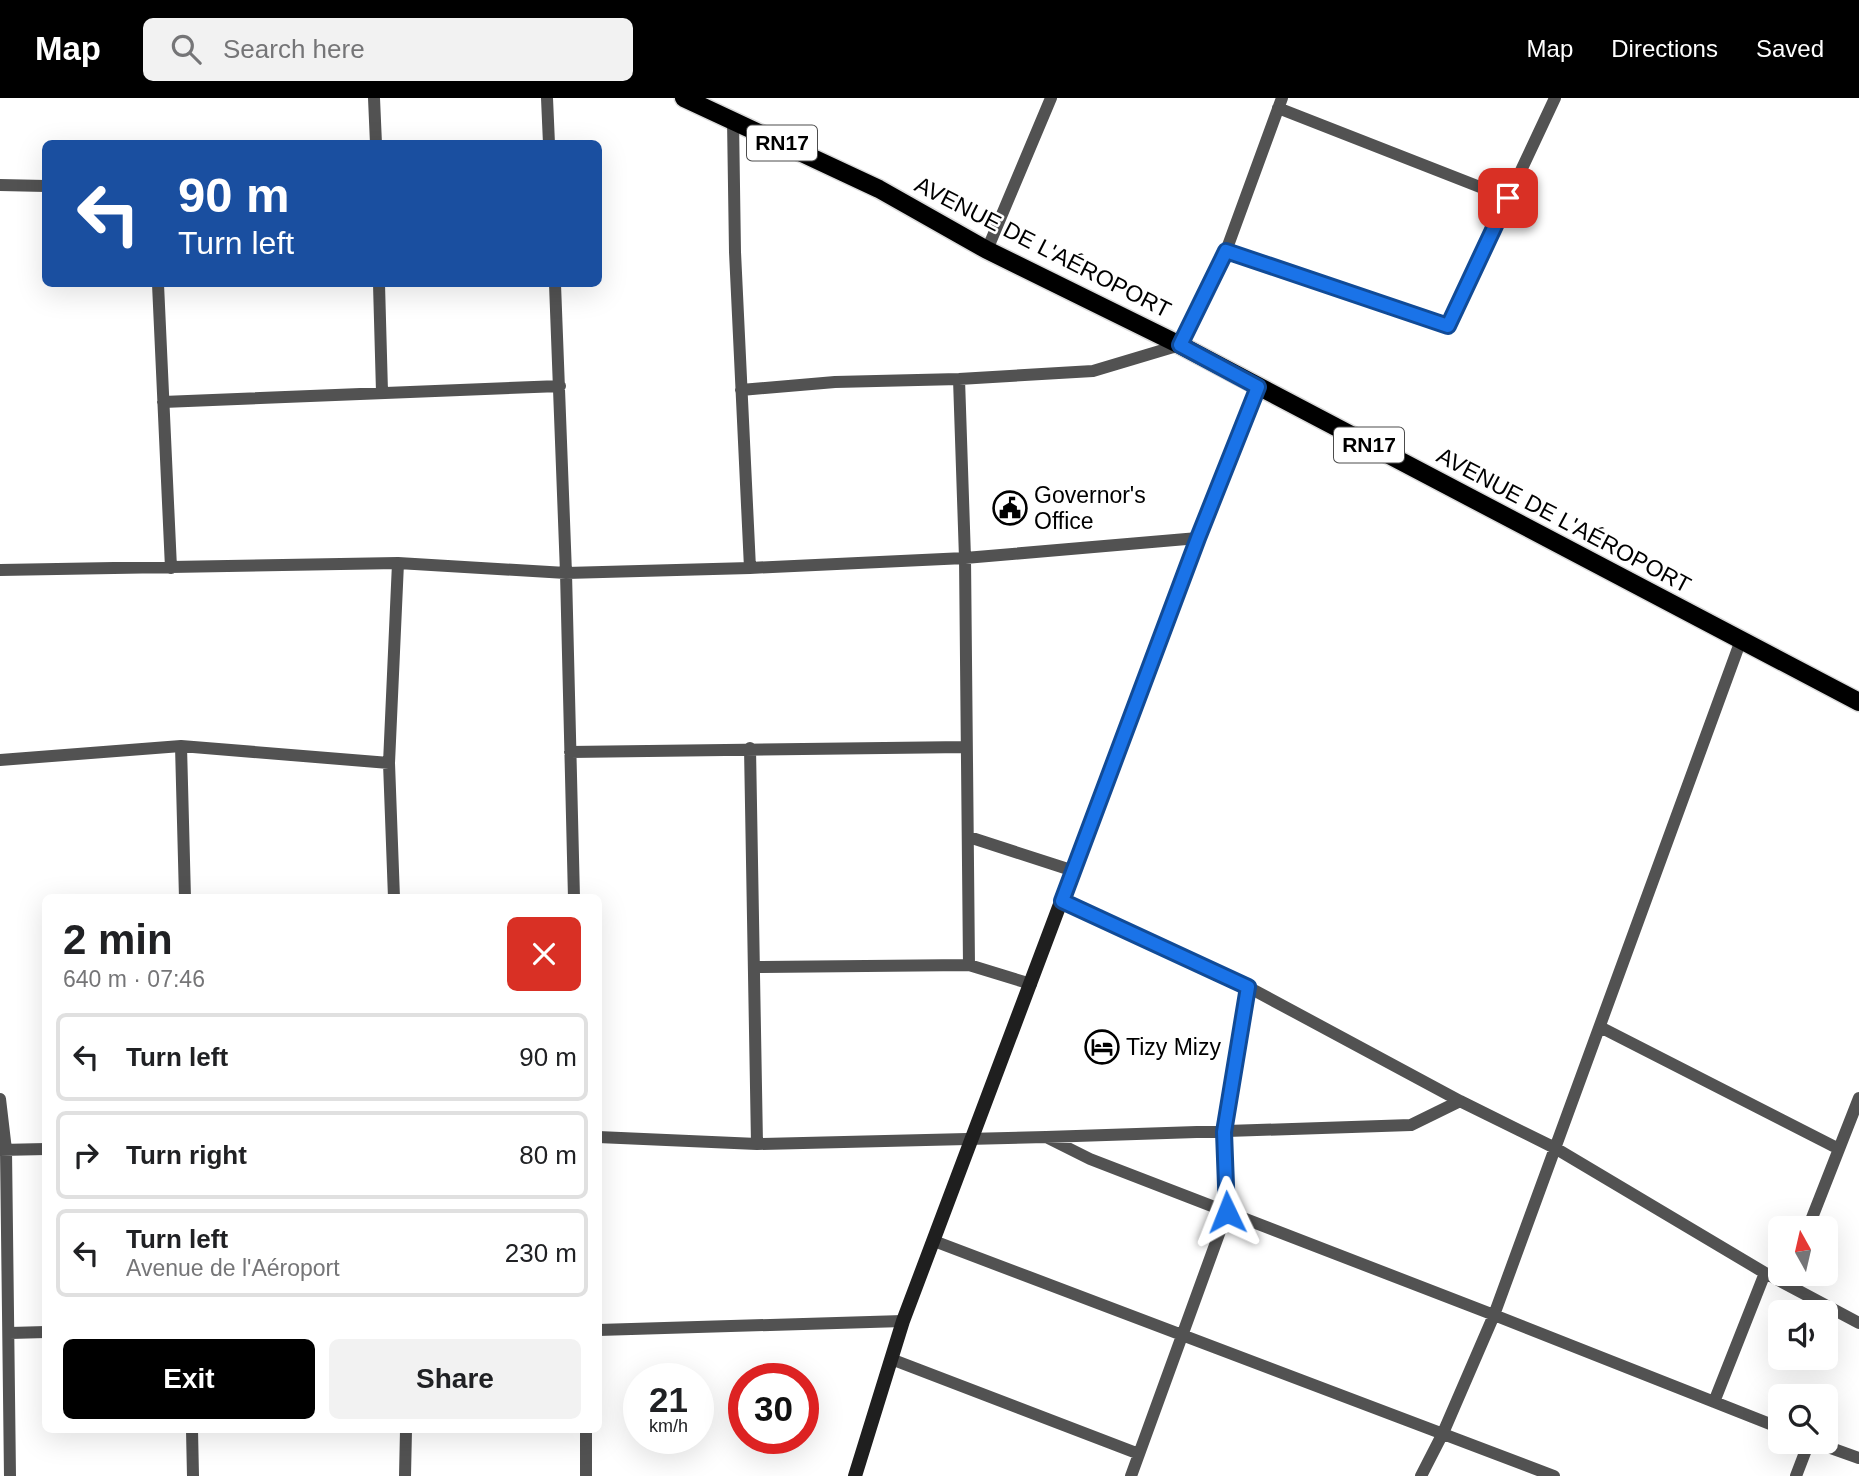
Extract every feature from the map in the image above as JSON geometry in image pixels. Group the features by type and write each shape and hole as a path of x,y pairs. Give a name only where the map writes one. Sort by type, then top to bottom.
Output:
{"main road":[{"name":"AVENUE DE L'AÉROPORT","path":"684,98 879,189 987,250 1180,345 1859,702"}],"street":[{"path":"374,98 376,140"},
{"path":"547,98 549,140"},
{"path":"987,250 1051,98"},
{"path":"1226,251 1448,326 1555,98"},
{"path":"741,390 835,382 960,379 1093,371 1180,345 1226,251 1280,103 1508,198"},
{"path":"733,120 735,252 750,568"},
{"path":"0,185 42,186"},
{"path":"158,287 171,568"},
{"path":"379,287 382,392"},
{"path":"555,287 574,894"},
{"path":"960,379 965,558 969,965"},
{"path":"163,402 559,386"},
{"path":"855,1476 903,1321 1198,538 1258,387"},
{"path":"0,570 398,563 566,573 965,558 1198,538"},
{"path":"394,894 389,762 398,563"},
{"path":"1421,1476 1443,1433 1494,1315 1741,640"},
{"path":"0,760 181,746 389,762"},
{"path":"181,746 185,894"},
{"path":"570,752 966,747"},
{"path":"750,748 757,1144"},
{"path":"969,837 1074,871"},
{"path":"1062,901 1248,987 1555,1149 1768,1274"},
{"path":"754,967 969,965 1031,984"},
{"path":"1131,1476 1227,1212 1224,1132 1248,987"},
{"path":"1600,1027 1839,1149"},
{"path":"1813,1216 1859,1098"},
{"path":"0,1099 10,1333 10,1476"},
{"path":"602,1137 757,1144 1411,1125 1460,1101"},
{"path":"1046,1137 1090,1159 1768,1423"},
{"path":"3,1150 42,1149"},
{"path":"934,1241 1554,1476"},
{"path":"1714,1402 1765,1273"},
{"path":"1800,1286 1859,1323"},
{"path":"602,1331 903,1321"},
{"path":"10,1333 42,1332"},
{"path":"891,1359 1139,1454"},
{"path":"192,1433 193,1476"},
{"path":"405,1476 406,1433"},
{"path":"586,1433 586,1476"},
{"path":"1838,1451 1859,1458"},
{"path":"1796,1476 1804,1454"}],"place":[{"name":"Governor's Office","path":"1010,508"},
{"name":"Tizy Mizy","path":"1102,1047"}],"route":[{"path":"1227,1212 1224,1132 1248,987 1062,901 1198,538 1258,387 1180,345 1226,251 1448,326 1508,198"}]}
